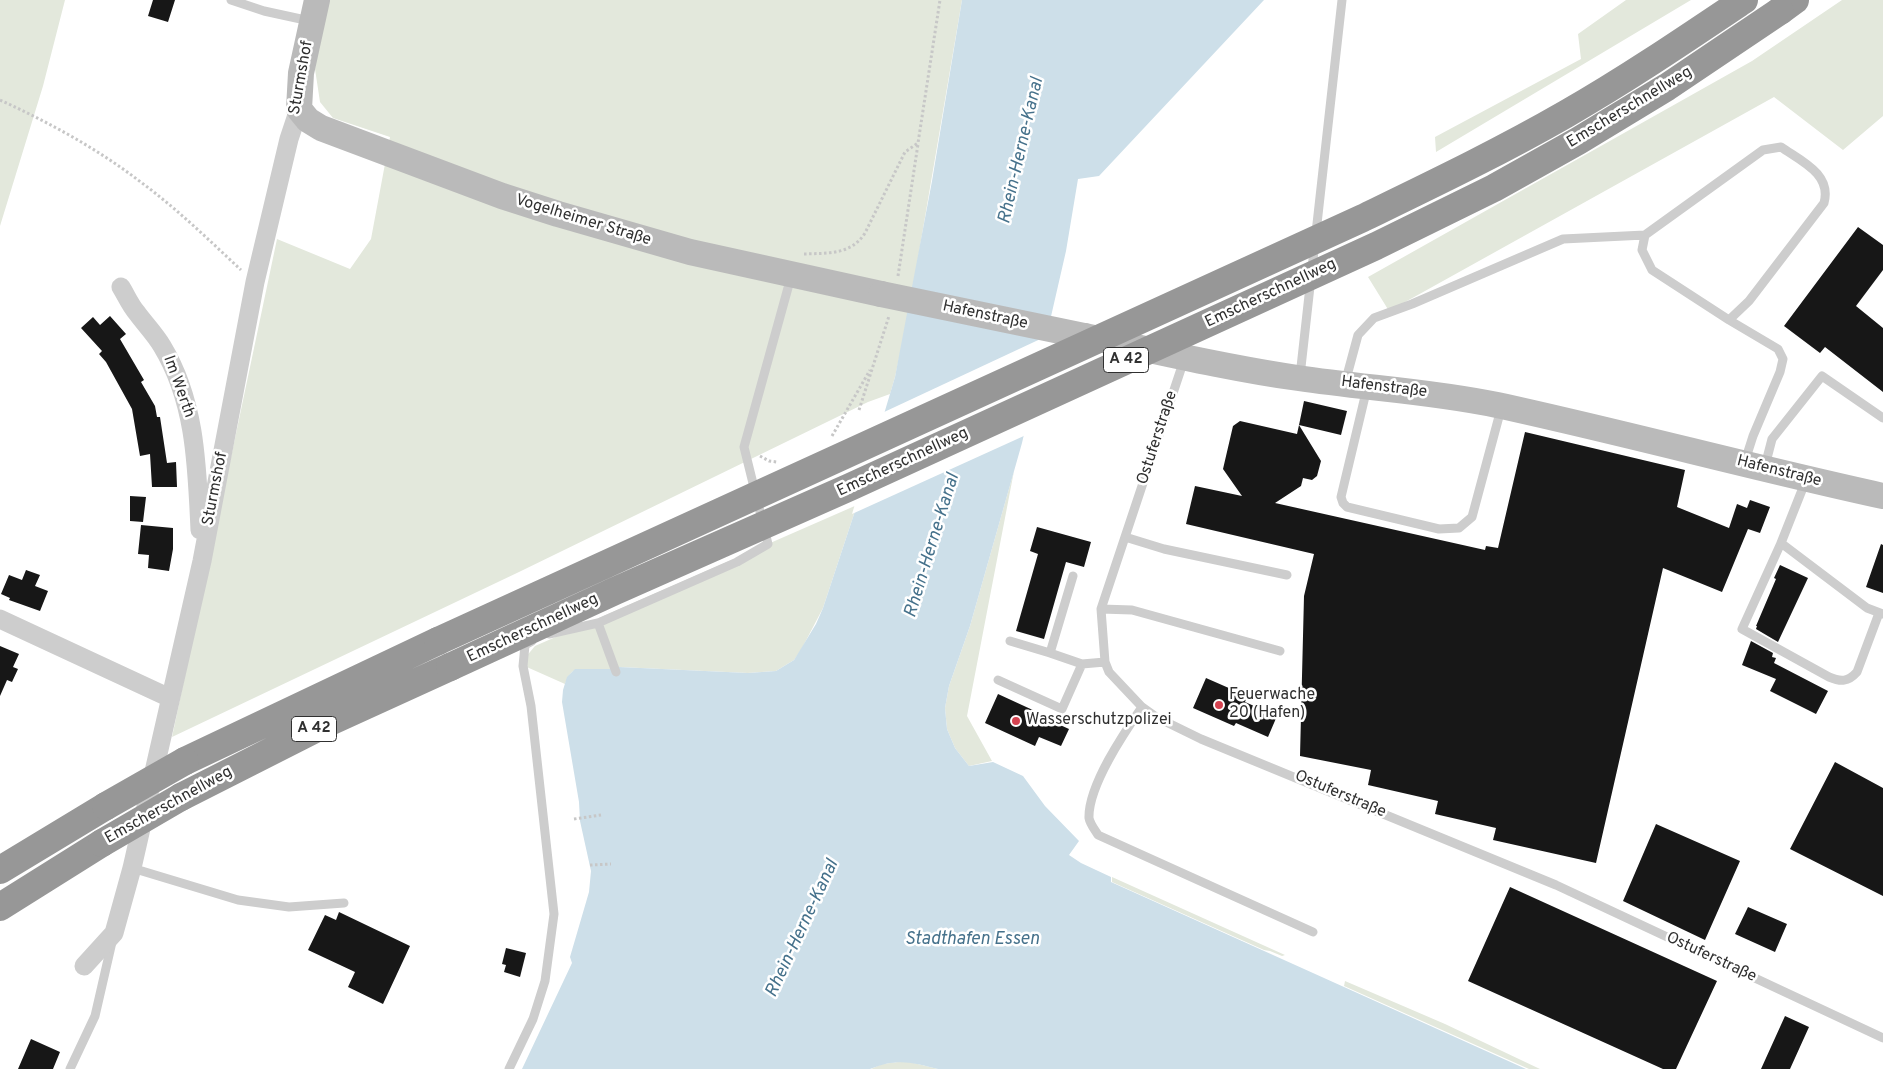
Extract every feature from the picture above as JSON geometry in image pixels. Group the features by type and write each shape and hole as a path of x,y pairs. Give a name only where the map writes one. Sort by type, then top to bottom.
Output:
{"highway":[{"name":"Emscherschnellweg","path":"0,870 185,761 438,641 1380,210 1476,163 1565,115 1649,64 1744,0"},
{"name":"Emscherschnellweg","path":"0,907 102,843 181,797 325,724 614,592 850,488 1367,250 1494,188 1578,141 1667,87 1788,5"}],"street":[{"name":"Sturmshof","path":"84,966 114,933 132,868 202,561 255,282 289,139 299,109 301,72 314,11"},
{"name":"Vogelheimer Straße","path":"299,109 308,120 322,128 502,196 558,214 690,252 797,264 881,294"},
{"name":"Im Werth","path":"120,287 135,311 163,346 176,374 190,413 195,445 202,561"},
{"name":"Hafenstraße","path":"881,294 1185,357 1299,378 1399,389 1502,406 1603,429 1806,480 1883,496"},
{"path":"0,619 170,698"}],"lane":[{"path":"231,0 264,10 314,11"},
{"path":"1299,378 1342,0"},
{"path":"1502,406 1472,517 1459,528 1439,530 1347,507 1343,503 1341,497 1356,384 1358,335 1374,318 1412,304 1563,239 1645,235 1764,150 1781,147 1812,168 1824,181 1826,196 1824,203 1749,301 1729,320"},
{"path":"1645,235 1642,250 1652,270 1778,349 1783,359 1780,372 1753,436 1754,466"},
{"path":"509,1069 533,1019 545,980 554,914 531,706 523,666 525,645 549,634 598,623 736,562 768,544 744,447 797,264"},
{"name":"Ostuferstraße","path":"1185,357 1101,609 1105,662 1109,672 1142,707 1156,717 1201,738 1556,885 1883,1038"},
{"path":"1754,466 1772,439 1822,376 1883,418"},
{"path":"1781,543 1867,608 1881,613 1857,672 1851,678 1844,681 1829,677 1742,629 1781,543 1806,480"},
{"path":"1126,538 1164,549 1287,575"},
{"path":"1050,652 1073,576"},
{"path":"1101,609 1132,610 1280,651"},
{"path":"598,623 616,672"},
{"path":"1010,641 1050,652 1082,664 1105,662"},
{"path":"998,680 1062,709 1082,664"},
{"path":"1142,707 1106,766 1091,802 1089,820 1098,835 1313,932"},
{"path":"132,868 238,900 289,906 344,903"},
{"path":"70,1069 95,1016 114,933"}],"path":[{"path":"797,264 841,252 857,244 865,234 905,152 918,143 940,0"},
{"path":"0,100 71,137 138,179 202,233 255,282"},
{"path":"831,437 844,418 875,361"},
{"path":"744,447 770,461 784,462"},
{"path":"574,819 601,815"},
{"path":"590,865 611,864"}],"shaded area":[{"path":"0,0 65,0 43,86 0,226"},
{"path":"322,0 962,0 909,311 890,394 868,402 519,572 172,737 277,239 350,269 371,239 390,137 333,118 320,102 315,69"},
{"path":"1626,0 1691,0 1436,152 1435,137 1581,59 1578,34"},
{"path":"1842,0 1883,0 1883,116 1843,150 1774,97 1389,311 1368,277 1752,61"},
{"path":"1014,471 967,716 992,761 969,766 955,748 947,729 945,708 949,686 970,626"},
{"path":"857,505 823,608 794,660 776,671 748,673 619,667 600,670 579,669 570,674 565,684 520,664 535,646"},
{"path":"1112,877 1285,955 1282,956 1264,950 1112,882"},
{"path":"1345,981 1445,1024 1540,1069 1529,1069 1344,986"},
{"path":"906,1061 938,1069 871,1069 882,1064"}],"water":[{"path":"962,0 1264,0 1099,176 1078,179 1066,251 1022,443 970,626 949,686 945,708 947,729 955,748 969,766 993,762 1023,776 1045,806 1079,841 1069,855 1081,863 1111,877 1111,882 1526,1069 938,1069 920,1064 896,1062 870,1069 522,1069 572,963 570,957 589,892 591,871 580,821 579,802 562,702 567,677 575,669 610,669 619,667 748,673 776,671 794,660 816,624 857,505 895,377 932,181"}],"pier":[{"path":"1049,335 1026,435 852,514 882,413"}],"building":[{"path":"153,0 175,0 168,22 148,16"},
{"path":"1858,227 1883,245 1883,270 1856,306 1883,328 1883,392 1825,347 1820,353 1784,326"},
{"path":"110,316 126,334 120,339 144,380 141,382 155,406 157,417 160,417 167,463 176,462 177,487 152,487 150,454 140,456 132,409 106,362 99,354 102,351 81,328 93,317 100,325"},
{"path":"1304,401 1347,411 1341,435 1299,425"},
{"path":"1240,421 1297,434 1299,425 1321,461 1317,476 1312,480 1303,478 1301,486 1275,503 1485,550 1486,546 1498,548 1525,432 1685,470 1677,507 1729,528 1737,504 1747,508 1750,500 1770,507 1760,533 1748,529 1722,592 1663,568 1596,863 1493,840 1496,828 1435,814 1438,801 1368,785 1371,770 1300,756 1304,596 1314,554 1186,524 1195,486 1242,496 1223,469 1233,426"},
{"path":"130,496 146,497 143,522 130,521"},
{"path":"141,525 173,528 173,549 169,571 148,568 149,555 138,554"},
{"path":"1037,527 1091,542 1084,567 1066,562 1044,639 1016,631 1038,554 1030,551"},
{"path":"1881,544 1883,545 1883,593 1866,587"},
{"path":"1780,565 1808,578 1778,642 1756,629 1756,626"},
{"path":"26,570 40,575 35,586 48,591 40,611 9,600 10,598 1,594 9,575 22,580"},
{"path":"1751,641 1773,653 1772,657 1776,658 1774,663 1828,691 1816,714 1770,691 1776,679 1742,665"},
{"path":"0,646 19,654 13,667 18,669 12,682 7,680 0,696"},
{"name":"Feuerwache 20 (Hafen)","path":"1206,678 1247,696 1245,702 1277,716 1268,737 1236,723 1234,726 1193,708"},
{"name":"Wasserschutzpolizei","path":"998,694 1069,729 1061,746 1039,737 1035,746 985,723"},
{"path":"1835,762 1883,788 1883,896 1790,849"},
{"path":"1656,824 1740,861 1705,940 1623,901"},
{"path":"1510,887 1717,981 1676,1069 1663,1069 1468,981"},
{"path":"1748,907 1787,924 1775,952 1735,934"},
{"path":"339,912 410,946 383,1004 348,987 355,972 308,950 325,915 336,920"},
{"path":"506,948 526,953 520,977 504,972 506,965 502,964"},
{"path":"1785,1016 1809,1027 1790,1069 1761,1069"},
{"path":"31,1039 60,1052 53,1069 18,1069"}],"place":[{"name":"Feuerwache 20 (Hafen)","path":"1219,705"},
{"name":"Wasserschutzpolizei","path":"1016,721"}],"water label":[{"name":"Rhein-Herne-Kanal","path":"1022,151"},
{"name":"Rhein-Herne-Kanal","path":"933,546"},
{"name":"Rhein-Herne-Kanal","path":"803,929"},
{"name":"Stadthafen Essen","path":"972,940"}]}
